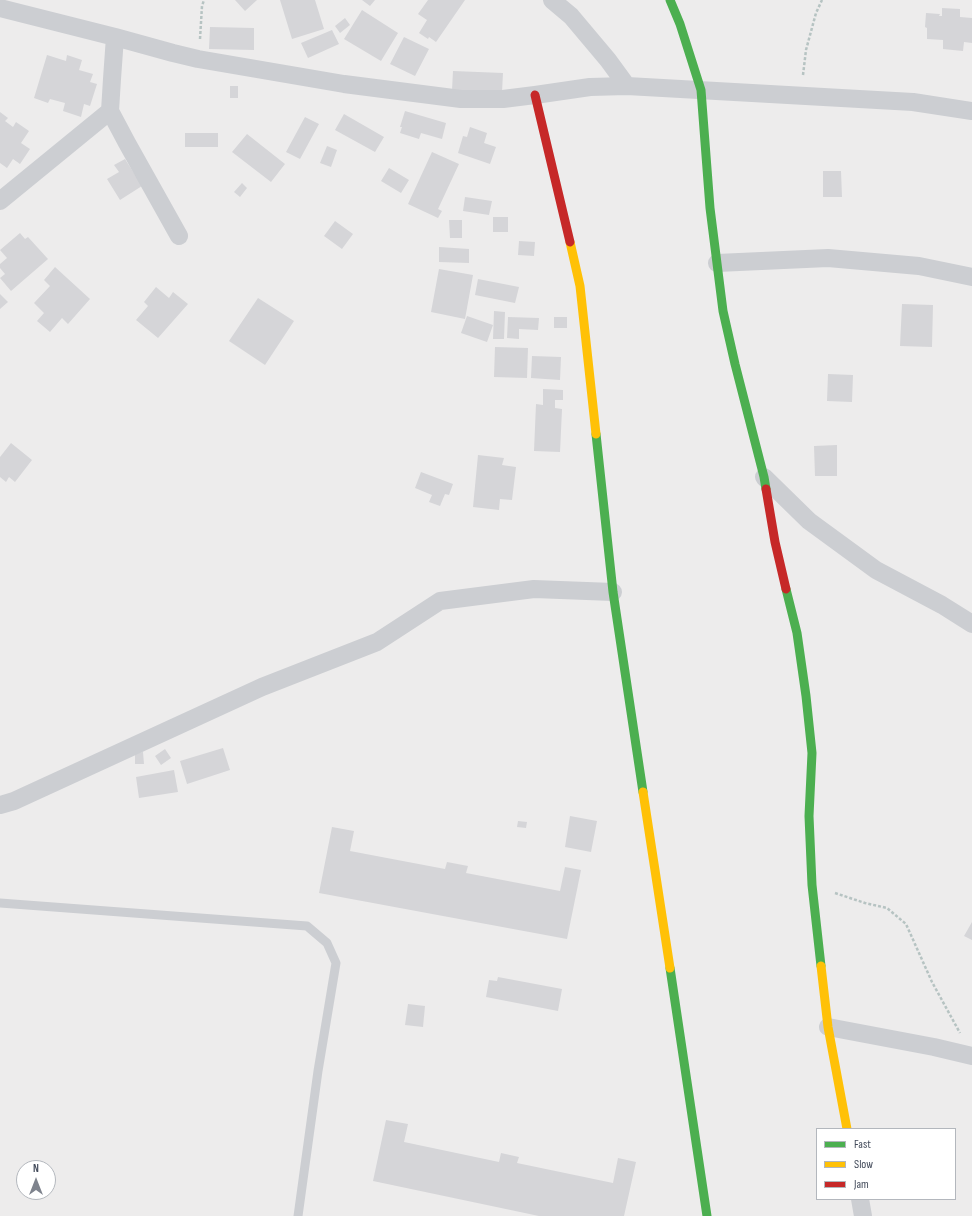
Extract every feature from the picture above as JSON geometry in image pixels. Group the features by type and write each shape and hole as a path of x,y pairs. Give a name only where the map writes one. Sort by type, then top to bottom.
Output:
{"street":[{"path":"552,0 571,16 608,60 627,86"},
{"path":"670,0 680,24 701,90 710,208 725,318 735,364 764,477 775,542 797,633 812,753 809,816 812,885 828,1027 847,1128"},
{"path":"680,24 682,0"},
{"path":"0,8 26,7 115,37 198,59 344,84 461,99 503,99 590,87 627,86 913,102 972,111"},
{"path":"115,37 110,111 126,143 180,236"},
{"path":"535,95 580,286 613,592 708,1216"},
{"path":"0,201 110,111"},
{"path":"717,263 828,258 918,266 972,277"},
{"path":"764,477 809,521 876,570 942,604 972,624"},
{"path":"0,805 14,801 262,687 376,642 440,601 534,589 613,592"},
{"path":"828,1027 934,1047 971,1056"},
{"path":"860,1200 863,1216"}],"lane":[{"path":"0,903 307,926 327,943 336,963 318,1071 298,1216"}],"path":[{"path":"198,59 202,6 204,0"},
{"path":"800,96 806,50 816,13 822,0"},
{"path":"812,885 865,903 887,908 906,924 932,982 971,1056"}],"building":[{"path":"235,0 257,0 245,11"},
{"path":"280,0 315,0 324,29 292,39"},
{"path":"362,0 375,0 370,6"},
{"path":"428,0 465,0 436,42 419,33 427,20 418,14"},
{"path":"942,8 960,9 960,17 972,18 972,43 964,42 963,51 943,49 943,40 927,39 927,28 925,27 926,13 940,14 939,16 942,16"},
{"path":"362,10 398,33 381,61 344,39"},
{"path":"345,18 350,25 340,33 335,26"},
{"path":"210,27 254,28 254,50 209,49"},
{"path":"332,30 339,44 308,58 301,43"},
{"path":"404,37 429,49 415,76 390,64"},
{"path":"47,55 66,61 67,55 82,60 79,70 93,74 90,82 97,84 90,106 84,104 81,117 63,111 65,103 50,99 48,103 34,98"},
{"path":"453,71 503,73 502,92 452,90"},
{"path":"230,86 238,86 238,98 230,98"},
{"path":"405,111 446,123 442,139 421,133 419,139 400,133 402,127 400,127"},
{"path":"0,112 8,118 5,121 13,127 16,122 29,131 21,143 30,149 20,164 13,159 7,168 0,163"},
{"path":"344,114 384,137 375,152 335,130"},
{"path":"305,117 319,124 300,159 286,152"},
{"path":"470,127 487,133 484,143 496,147 490,164 458,153 463,136 467,137"},
{"path":"185,133 218,133 218,147 185,147"},
{"path":"247,134 285,164 271,182 232,152"},
{"path":"327,146 337,150 331,167 320,163"},
{"path":"432,152 459,164 438,209 442,211 438,218 408,204"},
{"path":"125,159 142,186 120,200 107,179 119,172 114,165"},
{"path":"389,168 409,180 401,193 381,181"},
{"path":"823,171 841,171 842,197 823,197"},
{"path":"242,183 247,188 240,197 234,192"},
{"path":"465,197 492,201 489,215 463,211"},
{"path":"493,217 508,217 508,232 493,232"},
{"path":"449,220 462,220 462,238 450,238"},
{"path":"335,221 353,234 342,249 324,236"},
{"path":"20,233 25,239 28,237 48,259 11,291 0,278 5,274 0,268 0,264 7,258 0,250"},
{"path":"519,241 535,242 534,256 518,255"},
{"path":"439,247 469,249 469,263 439,262"},
{"path":"55,267 90,299 68,324 62,318 50,332 37,321 44,313 34,303 50,286 44,280"},
{"path":"439,269 473,275 465,319 431,312"},
{"path":"478,279 519,287 515,303 475,295"},
{"path":"156,287 169,298 173,292 188,304 158,338 136,320 148,306 144,302"},
{"path":"0,294 8,302 0,309"},
{"path":"258,298 294,321 265,365 229,341"},
{"path":"902,304 933,305 932,347 900,346"},
{"path":"494,311 505,312 504,339 493,339"},
{"path":"467,316 493,325 487,342 461,333"},
{"path":"508,317 539,318 538,330 519,329 519,339 507,338"},
{"path":"554,317 567,317 567,328 554,328"},
{"path":"495,347 528,348 527,378 494,377"},
{"path":"532,356 561,357 560,380 531,378"},
{"path":"828,374 853,375 852,402 827,401"},
{"path":"543,389 563,390 563,400 555,400 555,408 562,409 560,452 534,451 536,404 543,405"},
{"path":"11,443 32,460 15,482 9,477 6,482 0,477 0,457"},
{"path":"837,445 837,476 815,476 814,446"},
{"path":"478,455 504,458 502,465 516,467 512,500 500,499 499,510 473,507"},
{"path":"421,472 453,484 449,495 445,494 440,506 429,502 432,495 415,488"},
{"path":"223,748 230,770 187,784 180,761"},
{"path":"165,749 171,758 161,765 155,756"},
{"path":"143,752 144,764 135,764 135,753"},
{"path":"174,770 178,792 139,798 136,777"},
{"path":"570,816 597,821 591,852 565,847"},
{"path":"518,821 527,822 526,828 517,827"},
{"path":"332,827 354,831 350,851 445,869 447,862 468,866 466,873 560,891 565,867 581,870 567,939 319,893"},
{"path":"972,922 972,940 964,936"},
{"path":"498,977 562,989 558,1011 486,997 489,980 497,981"},
{"path":"408,1004 425,1006 423,1027 405,1025"},
{"path":"386,1120 408,1124 404,1142 499,1162 501,1153 519,1157 517,1163 613,1183 618,1158 636,1162 624,1216 539,1216 373,1181"}],"traffic: fast":[{"path":"670,0 680,24 701,90 710,208 723,311 766,489"},
{"path":"596,434 613,592 643,792"},
{"path":"786,589 797,633 812,753 809,816 812,885 821,966"},
{"path":"670,968 707,1216"}],"traffic: slow":[{"path":"570,242 580,286 596,434"},
{"path":"643,792 670,968"},
{"path":"821,966 828,1027 847,1128"}],"traffic: jam":[{"path":"535,95 570,242"},
{"path":"766,489 775,542 786,589"}]}
